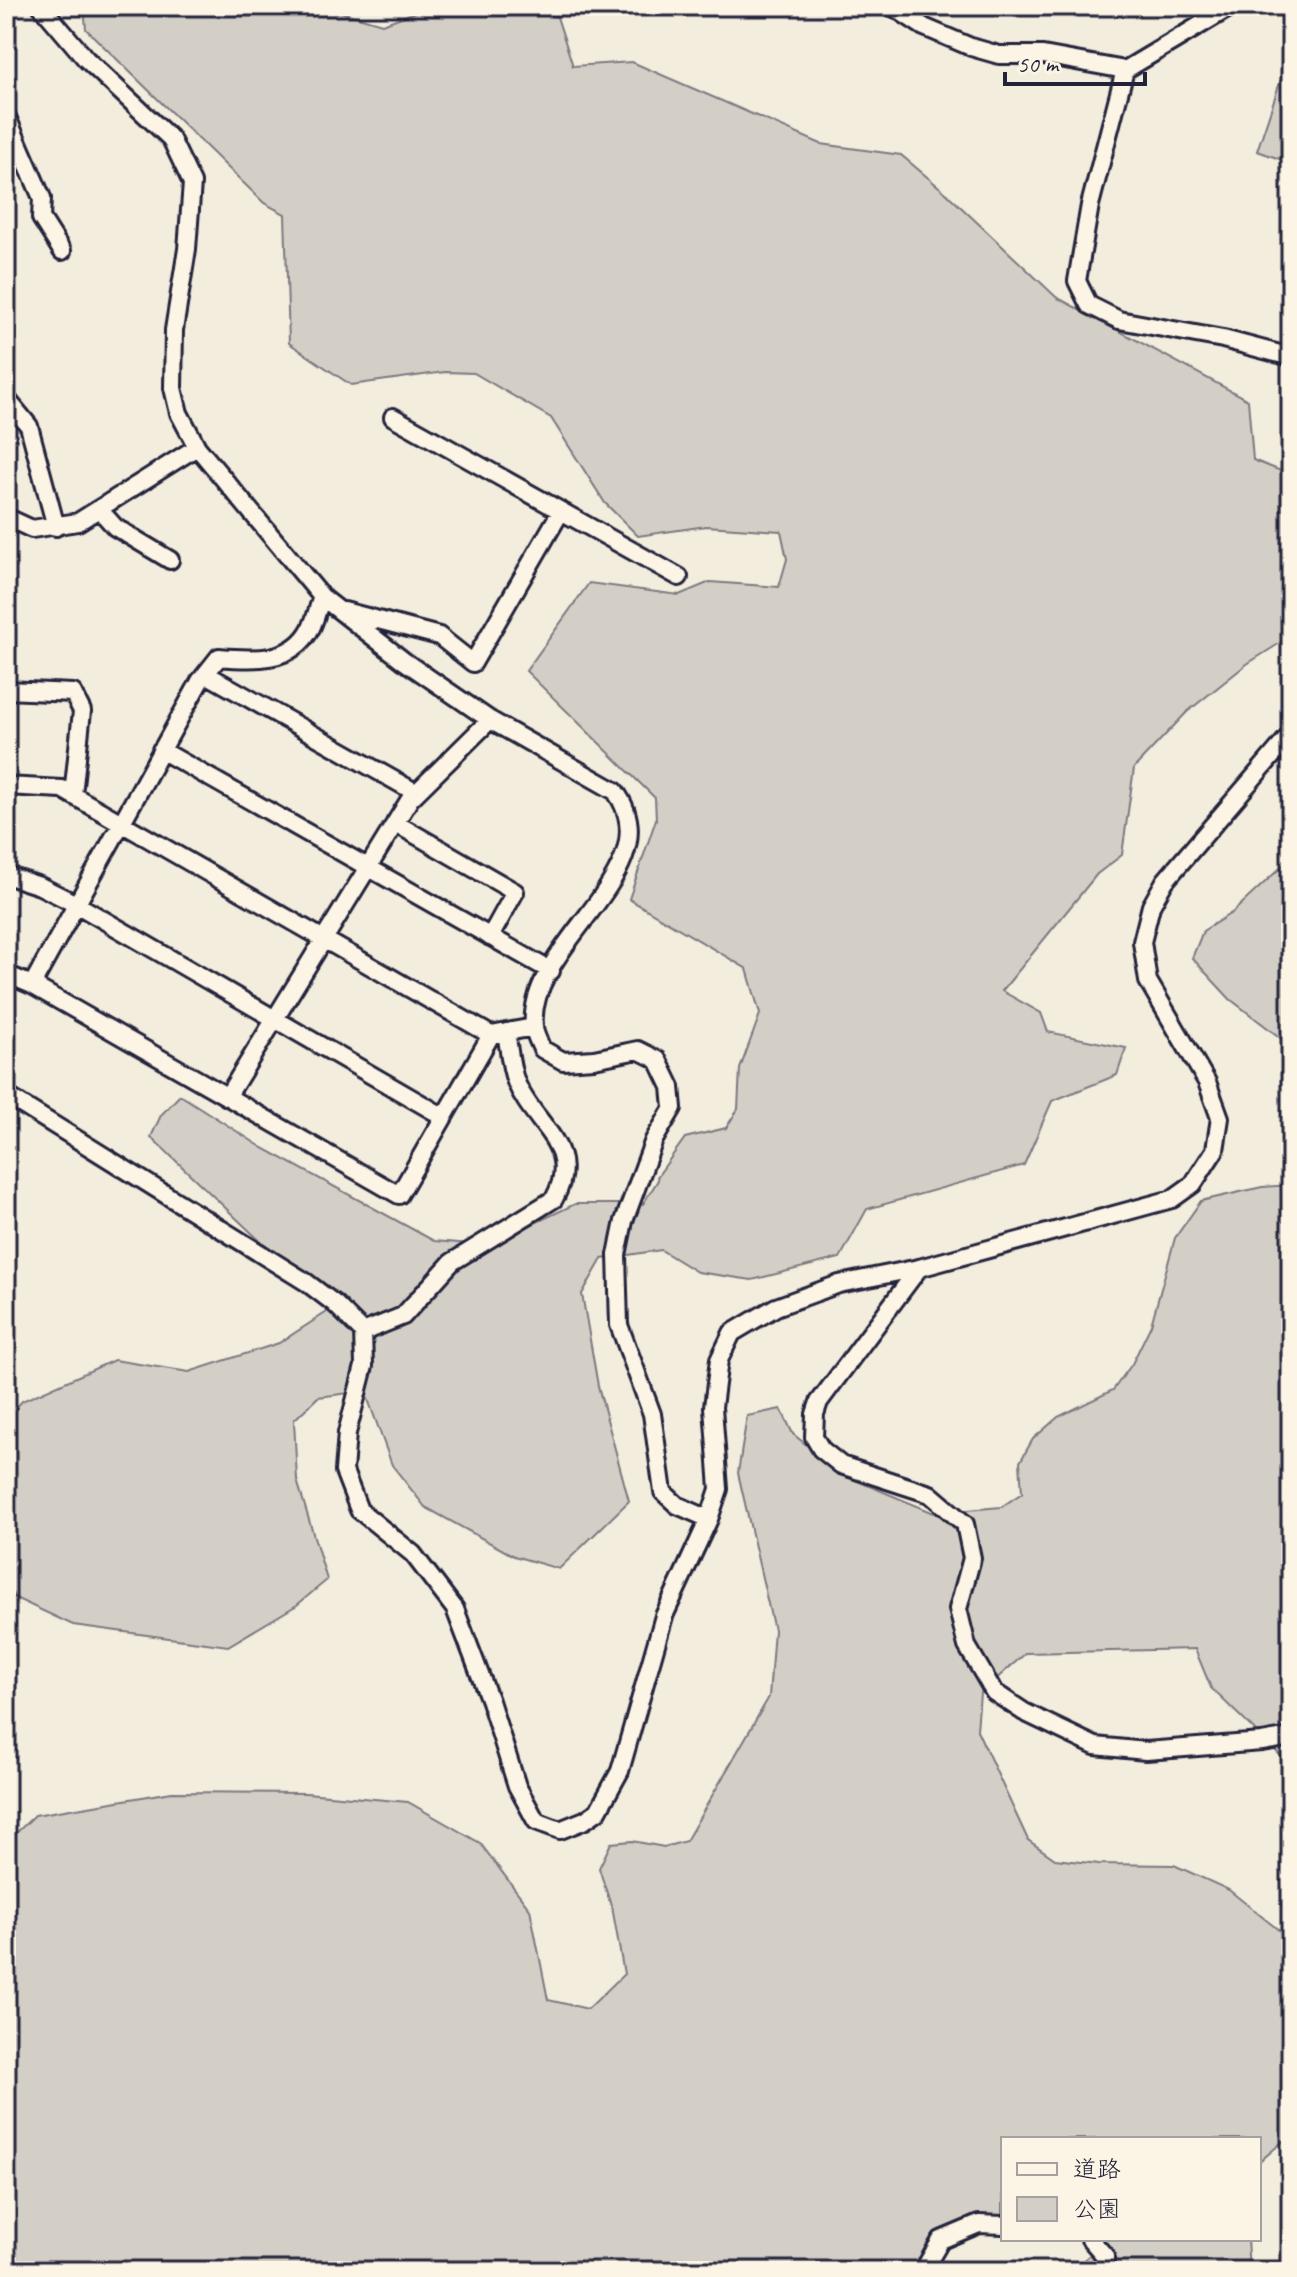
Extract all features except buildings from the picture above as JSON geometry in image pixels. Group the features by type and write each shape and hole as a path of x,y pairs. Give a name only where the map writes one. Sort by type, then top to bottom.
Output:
{"street":[{"path":"892,6 924,27 999,55 1043,55 1125,70 1232,6"},
{"path":"48,10 86,59 171,139 192,183 187,249 174,330 173,388 179,413 197,447 322,597 404,661 490,720 615,791 625,805 630,828 624,856 610,886 571,935 536,998 534,1027 542,1049 563,1061 594,1059 638,1050 658,1060 671,1087 673,1108 654,1140 624,1221 617,1255 619,1325 652,1414 663,1492 677,1505 709,1519"},
{"path":"1125,70 1090,205 1077,281 1089,305 1119,320 1223,339 1291,357"},
{"path":"6,115 42,198 41,218 62,251"},
{"path":"6,398 29,426 56,527"},
{"path":"393,417 679,577"},
{"path":"6,517 32,529 78,522 197,447"},
{"path":"99,509 115,527 170,560"},
{"path":"338,610 439,636 473,663 561,511"},
{"path":"32,985 206,674 219,657 256,661 291,651 311,629 322,597"},
{"path":"206,674 415,792"},
{"path":"6,690 73,693 82,711 73,795"},
{"path":"227,1097 415,792 490,720"},
{"path":"6,1095 306,1282 335,1304 363,1332 364,1366 347,1433 344,1471 359,1510 413,1554 455,1609 490,1701 517,1786 536,1821 560,1830 598,1811 620,1771 664,1616 709,1519 719,1489 713,1407 719,1360 732,1333 776,1307 839,1284 919,1268 1172,1199 1193,1184 1215,1150 1220,1118 1207,1082 1148,981 1142,942 1151,906 1165,881 1291,734"},
{"path":"161,750 551,971"},
{"path":"6,786 62,789 324,940 498,1034 534,1027"},
{"path":"395,823 515,892 490,937"},
{"path":"6,875 40,886 76,904 444,1117"},
{"path":"6,974 32,985 399,1195 444,1117 498,1034"},
{"path":"363,1332 403,1316 452,1262 554,1199 563,1183 563,1155 516,1082 498,1034"},
{"path":"919,1268 819,1402 814,1437 821,1449 841,1465 930,1494 965,1524 972,1558 958,1609 967,1646 994,1692 1024,1712 1095,1746 1146,1751 1291,1737"},
{"path":"923,2271 941,2240 979,2224 1001,2225"},
{"path":"1092,2241 1105,2256 1105,2271"}],"green space":[{"path":"84,6 320,6 382,24 433,6 494,6 557,17 573,66 632,62 821,144 901,155 945,192 1056,297 1248,400 1253,460 1291,475 1291,636 1247,664 1187,712 1134,768 1122,855 1097,874 1002,991 1041,1013 1048,1032 1126,1048 1117,1075 1052,1101 1024,1165 867,1209 840,1258 752,1280 697,1272 661,1250 602,1259 582,1294 598,1386 629,1501 559,1569 514,1556 425,1507 392,1465 365,1391 318,1397 294,1420 297,1480 327,1580 297,1605 228,1646 73,1625 15,1598 6,1582 6,1419 22,1401 114,1360 189,1372 279,1343 341,1303 257,1238 151,1137 161,1115 180,1095 263,1148 434,1241 471,1244 499,1240 575,1204 643,1204 657,1177 685,1138 726,1128 738,1109 740,1069 760,1014 747,969 629,899 656,819 655,798 526,671 589,583 679,595 710,582 779,587 787,559 781,531 706,526 638,536 605,503 551,418 474,373 445,372 351,385 289,343 285,214 264,203 86,29"},
{"path":"1291,49 1291,163 1257,151"},
{"path":"1291,858 1291,1046 1230,999 1192,958 1203,931 1233,912"},
{"path":"1291,1185 1291,1763 1211,1688 1195,1649 1026,1653 980,1693 977,1730 1028,1840 1055,1859 1099,1864 1174,1865 1229,1890 1291,1940 1291,2139 1287,2138 1261,2160 1261,2137 1001,2137 1001,2217 907,2271 6,2271 6,1852 14,1835 35,1815 172,1792 306,1793 408,1802 480,1843 530,1909 548,2000 588,2009 624,1974 613,1912 599,1868 611,1843 632,1841 664,1847 686,1841 769,1697 774,1630 738,1473 747,1416 781,1409 793,1434 845,1476 934,1513 1001,1507 1022,1493 1020,1462 1033,1439 1058,1417 1113,1390 1132,1364 1151,1325 1175,1238 1201,1201 1262,1187"},
{"path":"1087,2241 1247,2241 1249,2271 1070,2271 1097,2249"}]}
